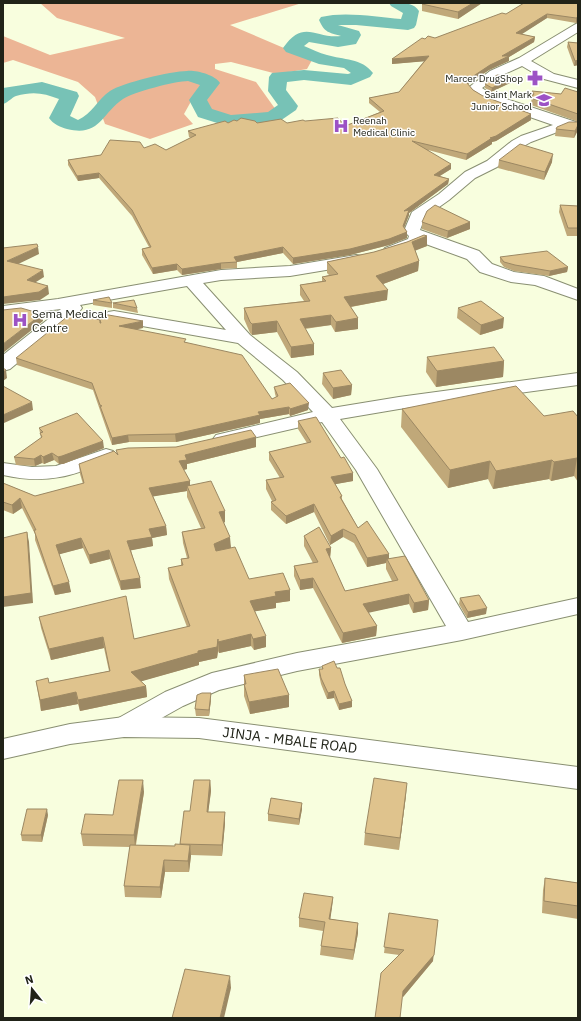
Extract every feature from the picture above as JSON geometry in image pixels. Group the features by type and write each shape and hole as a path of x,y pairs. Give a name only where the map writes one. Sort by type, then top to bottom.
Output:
{"street":[{"path":"572,125 486,97 474,88 494,74 523,61 578,27"},
{"path":"555,41 578,42"},
{"path":"523,61 539,73 551,78 578,84"},
{"path":"572,125 526,139 517,144 492,164 470,175 418,216 412,231 473,255 486,268 512,277 538,280 578,294"},
{"path":"3,311 65,306 191,280 228,275 290,271 372,256 395,250 415,242 417,234"},
{"path":"191,280 244,340 290,376 327,415 366,469 462,632"},
{"path":"65,306 244,340"},
{"path":"3,365 65,306"},
{"path":"205,443 327,415 399,403 578,379"},
{"path":"3,469 23,474 67,471 112,453 123,451"},
{"path":"124,726 174,699 212,682 297,662 462,632 578,606"},
{"name":"JINJA - MBALE ROAD","path":"3,749 70,734 124,726 199,728 578,778"}],"shaded area":[{"path":"40,3 302,3 230,25 312,60 307,69 277,74 231,62 215,64 215,69 256,82 276,110 257,116 237,118 228,116 218,113 202,101 212,87 199,87 184,114 193,124 150,139 105,124 95,97 78,82 13,60 3,63 3,36 50,55 125,38 57,18"}],"building":[{"path":"473,3 458,12 422,4"},
{"path":"524,3 578,3 578,17 547,14 516,33 535,37 502,56 509,56 490,65 469,79 467,83 473,90 483,96 531,114 496,136 490,138 492,138 467,154 412,141 451,164 434,175 449,179 404,211 409,210 403,226 407,232 389,239 350,249 293,258 283,247 234,257 237,262 182,269 177,264 152,268 142,249 151,247 132,210 99,173 77,176 68,160 101,155 110,140 140,142 144,148 155,144 166,150 196,135 188,131 225,121 228,123 234,120 237,121 241,118 255,121 257,123 281,119 287,123 303,120 338,118 345,126 384,111 369,98 399,92 429,56 392,59 422,38 425,39 428,36 435,38 502,13 506,14"},
{"path":"568,42 578,43 578,60 575,61"},
{"path":"497,75 512,77 492,88 485,84"},
{"path":"565,88 578,92 578,114 531,98 534,94 532,91 561,94"},
{"path":"578,120 578,125 575,131 556,129 557,127 569,122 577,122"},
{"path":"520,144 553,154 545,172 499,160"},
{"path":"435,205 470,222 448,231 422,222 427,211"},
{"path":"560,205 578,206 578,228 568,228"},
{"path":"424,235 427,236 412,242 419,261 376,276 388,290 344,297 358,318 336,322 331,315 300,319 314,344 291,347 277,321 252,324 250,322 244,308 310,301 300,285 326,281 322,277 338,274 327,262 374,252"},
{"path":"37,244 38,247 7,261 43,270 27,280 48,286 39,292 3,297 3,248"},
{"path":"547,251 568,267 550,271 504,262 500,257"},
{"path":"109,297 112,303 93,300"},
{"path":"134,300 137,308 113,303"},
{"path":"481,301 504,318 481,325 458,308"},
{"path":"21,308 42,314 3,344 3,310"},
{"path":"73,312 100,320 97,313 143,321 119,326 186,339 184,342 242,355 272,399 278,396 274,387 290,383 309,403 290,409 289,407 258,412 260,415 175,434 128,435 112,438 100,406 102,406 100,405 92,383 16,358"},
{"path":"494,347 504,361 437,371 427,357"},
{"path":"341,370 352,385 333,388 323,373"},
{"path":"3,386 32,402 3,415"},
{"path":"516,386 544,416 573,411 578,417 578,459 554,462 552,460 496,471 490,461 450,470 402,409"},
{"path":"77,413 103,441 58,457 52,453 43,457 41,455 34,459 14,457 42,437 40,433 43,432 39,428"},
{"path":"316,417 341,458 344,457 353,473 331,477 342,496 340,497 358,528 367,521 389,554 367,558 355,535 343,529 331,536 314,504 286,516 271,502 276,500 266,480 284,477 269,452 311,442 298,421"},
{"path":"251,430 256,437 185,455 187,460 179,461 190,481 149,488 166,526 149,529 152,537 127,541 140,578 120,581 109,550 89,555 81,538 56,545 69,582 53,586 34,530 36,530 20,498 12,505 3,502 3,483 35,496 84,483 79,464 114,451 118,455 116,450 128,448 176,447"},
{"path":"211,481 225,511 219,512 230,537 214,544 216,551 235,547 249,579 283,573 290,590 275,592 276,596 250,601 266,636 253,639 251,634 218,642 218,639 217,647 198,651 198,653 131,672 146,686 78,700 76,692 40,700 36,681 48,678 49,683 110,671 103,637 49,649 39,617 126,596 134,639 190,626 168,568 183,565 181,559 189,558 182,532 205,528 187,486"},
{"path":"319,527 331,548 326,549 345,591 398,580 387,559 405,556 429,600 414,603 409,594 363,604 377,626 343,633 313,578 300,580 294,566 318,562 304,536"},
{"path":"27,532 31,593 3,597 3,538"},
{"path":"479,595 487,608 468,612 460,598"},
{"path":"334,661 337,668 340,668 352,701 339,704 334,691 328,693 321,678 319,669 323,669 322,666"},
{"path":"278,669 289,695 249,702 244,684 246,684 244,675"},
{"path":"202,693 211,693 209,710 195,709 197,695"},
{"path":"374,778 407,783 400,838 365,833"},
{"path":"119,780 143,780 134,835 81,834 85,814 113,815"},
{"path":"194,780 210,780 207,812 225,812 222,845 180,844 184,811 190,811"},
{"path":"271,798 302,803 299,819 268,814"},
{"path":"27,809 47,809 41,835 21,835"},
{"path":"175,844 190,845 188,861 164,860 160,887 124,886 130,845 175,846"},
{"path":"545,878 578,883 578,906 544,901"},
{"path":"304,893 333,897 329,919 358,923 354,950 321,946 325,922 299,918"},
{"path":"389,913 438,920 434,955 403,991 400,1018 375,1018 381,973 404,950 384,947"},
{"path":"185,969 230,976 220,1018 172,1018"}],"waterway":[{"path":"3,98 9,92 42,87 70,96 59,118 70,124 78,126 86,124 92,120 109,101 120,93 162,81 190,76 211,83 198,100 205,113 230,121 273,117 289,106 277,91 278,77 304,75 351,80 364,73 349,64 325,60 292,48 305,36 338,42 350,40 353,35 331,28 327,20 356,20 408,25 411,11 397,3"}],"place":[{"name":"Marcer DrugShop","path":"535,78"},
{"name":"Saint Mark Junior School","path":"544,100"},
{"name":"Reenah Medical Clinic","path":"341,126"},
{"name":"Sema Medical Centre","path":"20,320"}]}
